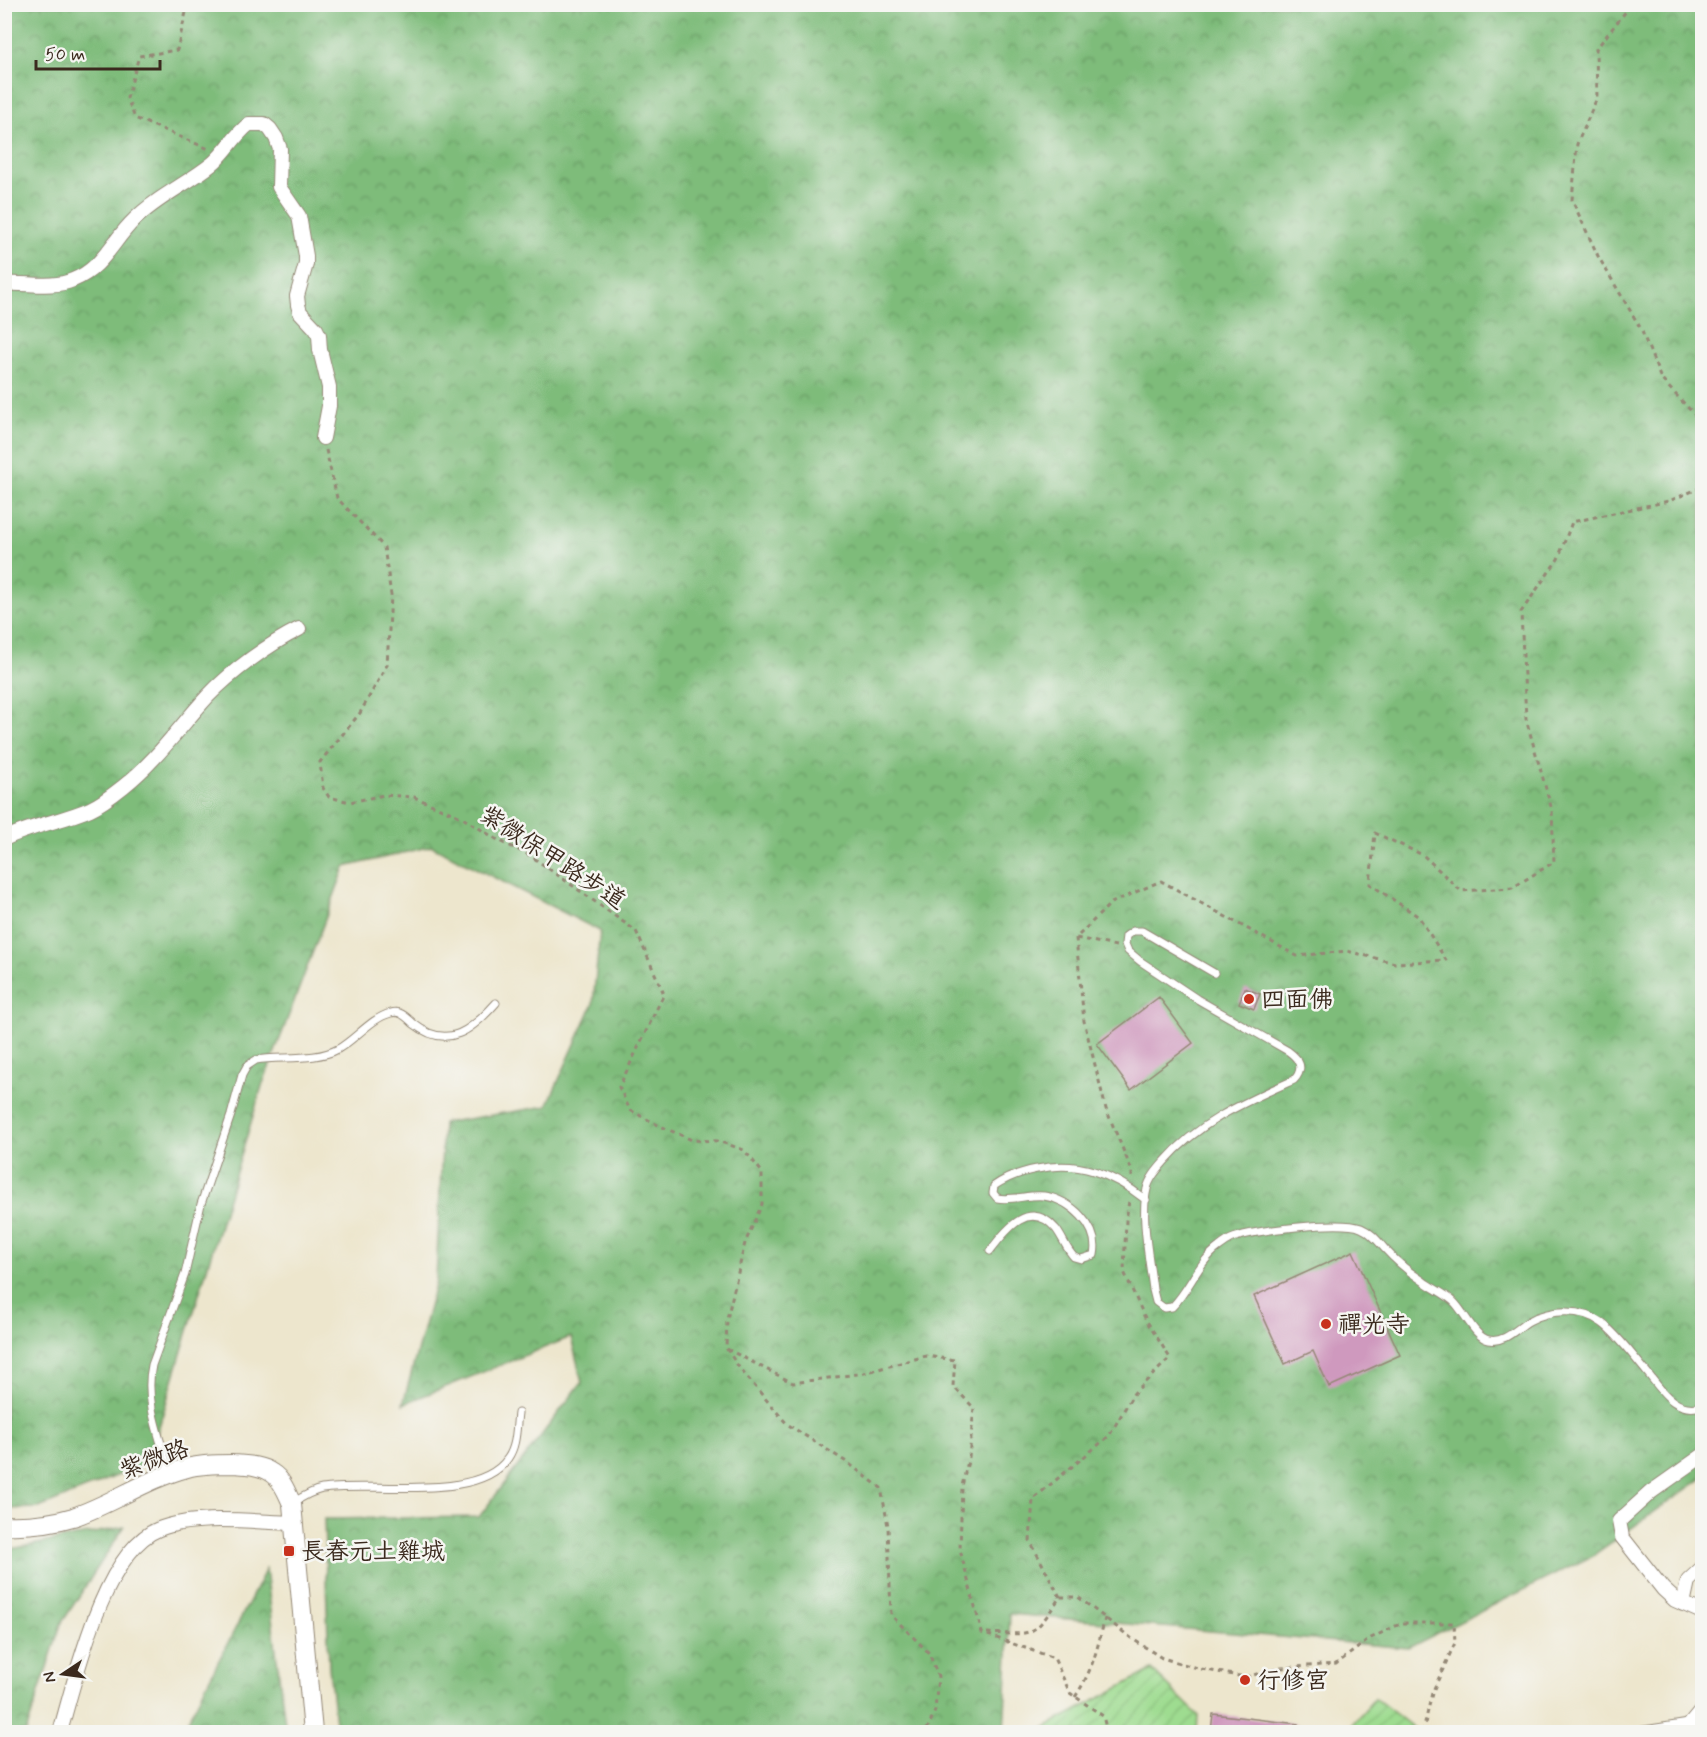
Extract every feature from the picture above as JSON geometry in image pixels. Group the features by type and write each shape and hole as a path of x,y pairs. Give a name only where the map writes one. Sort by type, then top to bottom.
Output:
{"street":[{"path":"4,284 60,283 72,281 86,273 103,259 132,221 147,208 200,173 222,154 249,124 264,124 270,129 280,149 279,187 299,216 306,264 297,296 298,305 300,312 319,335 320,350 329,387 329,406 323,438"},
{"path":"4,839 29,827 92,808 105,801 168,746 219,686 274,642 299,629"},
{"path":"1702,1456 1651,1492 1619,1521 1622,1537 1663,1589 1683,1605 1702,1612"},
{"name":"紫微路","path":"4,1525 22,1526 48,1523 73,1517 170,1473 189,1467 212,1464 258,1467 273,1473 292,1504 313,1732"},
{"path":"60,1732 76,1667 95,1620 110,1584 136,1544 157,1529 178,1523 236,1521 294,1523"},
{"path":"1683,1605 1688,1581 1702,1568"}],"lane":[{"path":"1214,973 1142,931 1133,931 1126,936 1126,948 1140,961 1168,981 1288,1051 1297,1058 1300,1074 1294,1080 1236,1106 1202,1127 1172,1153 1155,1172 1147,1189 1144,1211 1156,1302 1164,1308 1172,1307 1205,1261 1217,1248 1232,1239 1282,1229 1350,1225 1369,1232 1403,1266 1451,1299 1462,1310 1478,1335 1488,1340 1499,1340 1529,1321 1547,1314 1564,1311 1586,1315 1603,1324 1674,1403 1684,1407 1702,1406"},
{"path":"170,1473 150,1396 149,1380 152,1365 185,1274 203,1197 242,1075 248,1066 256,1060 324,1054 337,1050 384,1015 394,1012 402,1013 426,1032 435,1035 450,1035 465,1031 476,1024 496,1003"},
{"path":"990,1251 1009,1226 1029,1217 1039,1217 1047,1220 1058,1231 1074,1257 1081,1259 1094,1255 1095,1248 1090,1227 1071,1208 1057,1200 1043,1196 997,1198 993,1193 994,1186 1017,1173 1068,1165 1099,1172 1132,1189 1146,1200"},
{"path":"292,1504 321,1489 437,1487 463,1484 484,1477 500,1468 509,1456 515,1441 518,1413"},
{"path":"1635,1732 1692,1724"}],"path":[{"path":"188,4 177,50 140,56 127,98 135,118 222,154"},
{"path":"1628,4 1627,10 1596,49 1597,98 1577,144 1572,200 1598,256 1641,329 1661,379 1695,415 1702,415"},
{"name":"紫微保甲路步道","path":"323,438 337,498 384,547 391,595 387,665 360,713 320,762 323,788 329,797 350,802 384,795 414,798 461,817 498,840 531,856 636,931 664,994 619,1087 630,1110 692,1140 718,1141 744,1150 762,1172 762,1204 745,1243 728,1320 726,1348"},
{"path":"1076,938 1111,903 1161,880 1297,956 1347,951 1395,963 1446,960 1419,917 1370,884 1374,833 1423,855 1461,891 1512,888 1554,862 1552,810 1526,719 1521,612 1558,559 1572,522 1669,501 1702,487"},
{"path":"1076,938 1126,948"},
{"path":"1060,1597 1030,1541 1033,1499 1109,1436 1134,1393 1170,1358 1146,1320 1124,1272 1126,1220 1132,1189 1132,1171 1106,1109 1084,1021 1076,938"},
{"path":"726,1348 793,1383 864,1373 926,1356 955,1360 953,1386 974,1408 969,1457 962,1486 960,1550 982,1633"},
{"path":"726,1348 787,1424 848,1463 881,1488 888,1526 891,1615 929,1653 938,1676 935,1711 926,1732"},
{"path":"982,1633 1024,1635 1040,1627 1060,1597"},
{"path":"1060,1597 1078,1597 1162,1658 1201,1669 1245,1677 1281,1668 1336,1664 1371,1638 1402,1623 1454,1623 1455,1643 1432,1693 1423,1732"},
{"path":"1075,1696 1087,1679 1097,1654 1105,1618"},
{"path":"982,1633 1054,1658 1070,1693 1103,1716 1107,1732"}],"green space":[{"path":"4,5 1702,5 1702,1478 1592,1556 1408,1648 1010,1614 1004,1732 336,1732 329,1667 324,1519 479,1517 582,1382 571,1337 403,1404 436,1281 443,1123 547,1106 593,1004 600,931 432,846 345,867 262,1086 148,1463 39,1508 5,1509"},
{"path":"124,1527 61,1624 26,1732 5,1732 5,1550"},
{"path":"266,1569 286,1732 184,1732 183,1730"},
{"path":"1152,1670 1198,1715 1197,1732 1040,1732 1040,1730"},
{"path":"1375,1698 1419,1732 1349,1732 1348,1729"}],"building":[{"name":"四面佛","path":"1245,988 1260,994 1254,1009 1239,1003"},
{"path":"1159,997 1193,1043 1131,1090 1097,1044"},
{"name":"禪光寺","path":"1353,1251 1400,1355 1329,1387 1313,1351 1285,1364 1254,1296"},
{"name":"行修宮","path":"1213,1714 1298,1724 1298,1732 1211,1732"}],"place":[{"name":"四面佛","path":"1249,999"},
{"name":"禪光寺","path":"1326,1324"},
{"name":"長春元土雞城","path":"289,1551"},
{"name":"行修宮","path":"1245,1680"}]}
